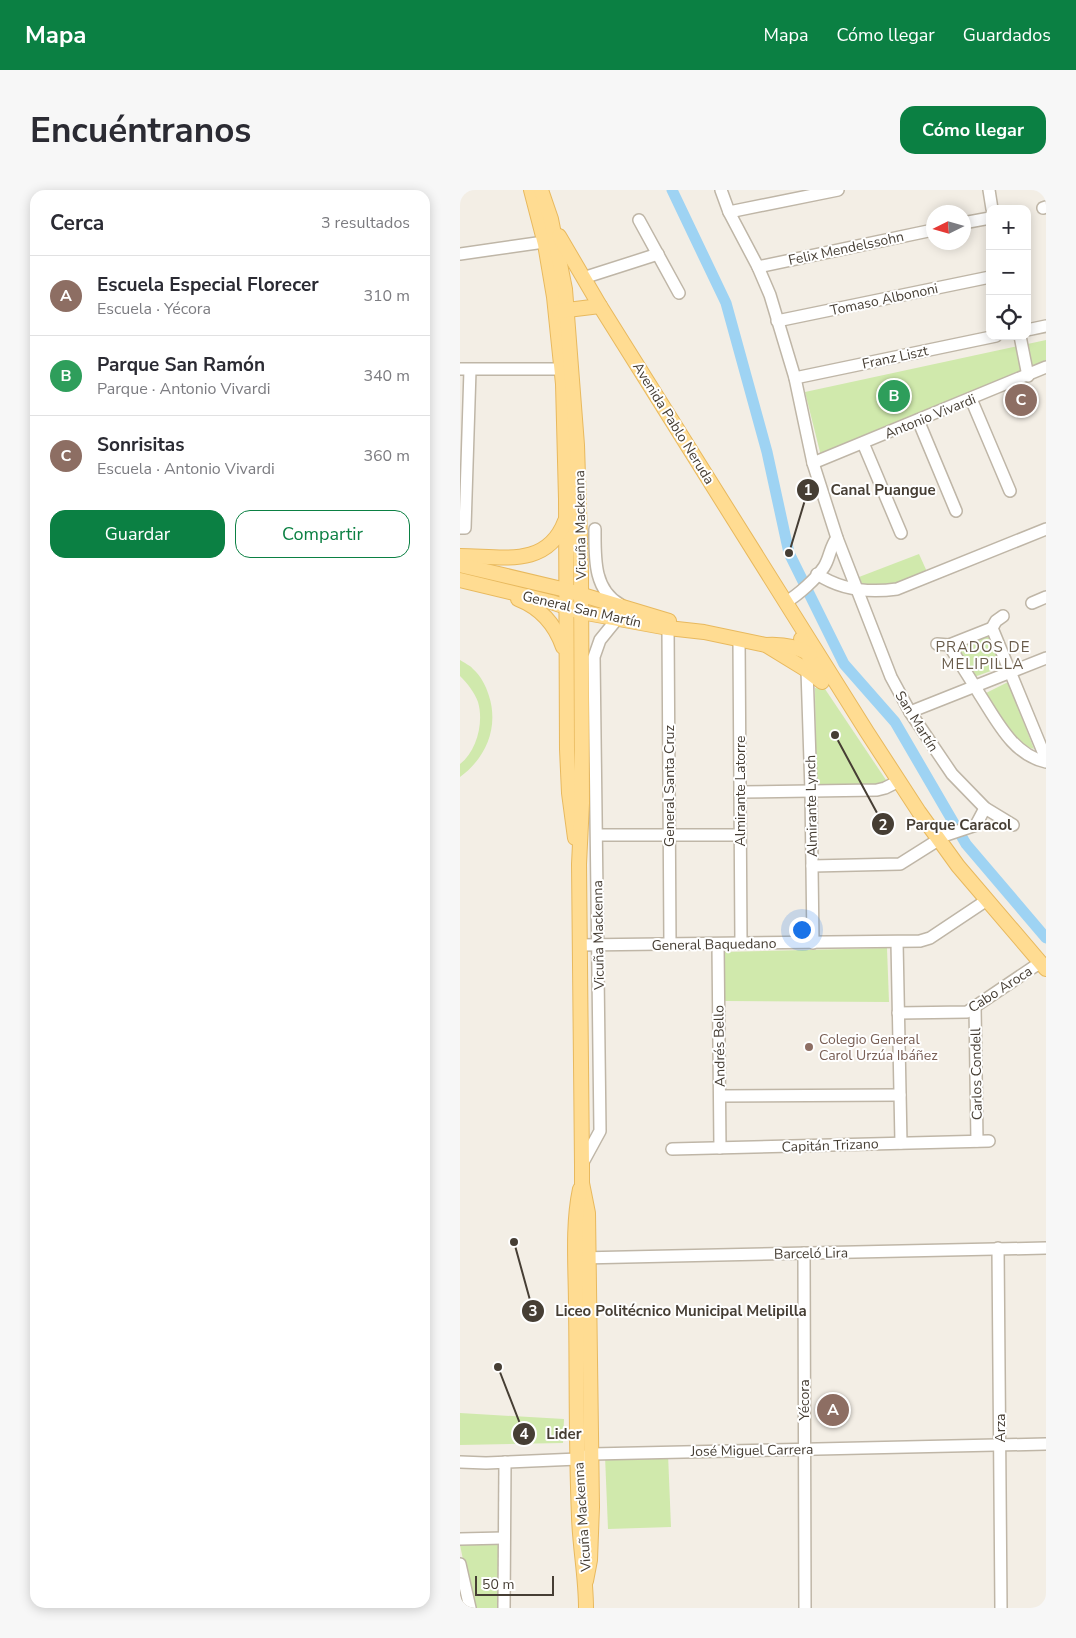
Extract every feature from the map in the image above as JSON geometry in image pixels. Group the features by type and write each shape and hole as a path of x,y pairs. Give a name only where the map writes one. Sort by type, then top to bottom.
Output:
{"main road":[{"name":"Vicuña Mackenna","path":"531,190 562,311"},
{"name":"Vicuña Mackenna","path":"540,190 553,227 561,265 562,311 567,369 578,445 581,594 582,803 579,864 582,1183 588,1214 582,1258 578,1459 580,1535 586,1581"},
{"name":"Avenida Pablo Neruda","path":"553,227 600,306 786,602 797,624 898,781 942,837 958,866 1043,966"},
{"path":"562,311 600,306"},
{"name":"Vicuña Mackenna","path":"567,369 566,655 570,793 579,864"},
{"path":"460,556 515,558 536,553 560,531 566,515"},
{"name":"General San Martín","path":"460,566 581,594 620,612 668,628 704,632"},
{"name":"General San Martín","path":"460,580 536,598 581,612 620,612 704,632 806,651 824,664"},
{"path":"499,590 531,605 547,618 556,630 566,655"},
{"name":"Avenida Pablo Neruda","path":"797,624 806,651 822,682 858,718"},
{"path":"773,644 792,637 797,624"},
{"name":"General San Martín","path":"773,644 822,682"},
{"name":"Vicuña Mackenna","path":"582,1258 592,1454 591,1538 586,1581 586,1608"}],"street":[{"name":"San Martín","path":"721,190 728,212 758,267 770,295 795,378 813,463 837,538 888,671 910,712 952,774 983,811 1013,825"},
{"path":"728,212 838,190"},
{"path":"989,190 991,205"},
{"path":"971,222 986,219"},
{"path":"639,220 679,293"},
{"name":"Felix Mendelssohn","path":"758,267 926,232"},
{"path":"460,254 544,242"},
{"path":"583,278 658,254"},
{"name":"Tomaso Albononi","path":"777,321 986,278"},
{"path":"1031,329 1046,326"},
{"name":"Franz Liszt","path":"795,378 986,338"},
{"path":"1021,340 1028,376"},
{"name":"Antonio Vivardi","path":"813,463 1046,367"},
{"path":"462,528 465,370 567,369"},
{"path":"971,399 1010,491"},
{"path":"918,420 956,511"},
{"path":"863,444 901,533"},
{"name":"Vicuña Mackenna","path":"582,1164 600,1131 594,657 600,640 620,612 598,577 595,529"},
{"path":"817,574 828,581 858,590 876,591 897,588 1045,531"},
{"path":"786,602 796,596 823,568 833,542 837,538"},
{"path":"1032,603 1046,597"},
{"path":"937,644 949,646 992,628 996,621 1003,616"},
{"name":"General Santa Cruz","path":"668,628 670,944"},
{"path":"992,628 1046,761"},
{"name":"Almirante Latorre","path":"739,639 741,943"},
{"path":"949,646 1000,727 1014,744 1030,756 1046,761"},
{"path":"910,712 1046,658"},
{"name":"Almirante Lynch","path":"806,670 811,792 813,943"},
{"path":"740,792 877,790 898,781"},
{"path":"812,866 897,864 906,861 942,837 976,825 983,811"},
{"path":"597,835 740,834"},
{"name":"General Baquedano","path":"580,945 920,941 927,940 987,900"},
{"path":"897,942 901,1143"},
{"name":"Andrés Bello","path":"718,944 720,1148"},
{"name":"Cabo Aroca","path":"898,1013 967,1012 1043,966"},
{"name":"Carlos Condell","path":"975,1006 977,1141"},
{"path":"720,1096 900,1095"},
{"name":"Capitán Trizano","path":"672,1150 989,1141"},
{"name":"Arza","path":"998,1248 1001,1608"},
{"name":"Barceló Lira","path":"582,1258 1046,1248"},
{"name":"Yécora","path":"804,1253 805,1608"},
{"name":"José Miguel Carrera","path":"460,1462 578,1459 592,1454 1046,1444"},
{"path":"504,1608 505,1462"},
{"path":"460,1539 504,1538"},
{"path":"460,1564 470,1608"}],"green space":[{"path":"1046,340 1046,372 822,460 805,392"},
{"path":"919,554 928,574 884,587 863,586 859,577"},
{"path":"988,635 1002,667 974,677 955,647"},
{"path":"460,660 472,668 483,681 492,708 492,719 488,741 483,751 477,761 460,777 460,764 471,752 478,736 480,710 476,698 460,676"},
{"path":"1008,682 1034,749 1020,741 1013,734 984,694"},
{"path":"815,688 825,689 886,780 881,785 816,784"},
{"path":"887,948 889,1002 725,1001 724,952"},
{"path":"460,1413 564,1419 563,1443 460,1445"},
{"path":"668,1454 671,1527 608,1529 605,1456"},
{"path":"499,1544 499,1608 473,1608 460,1545"}],"waterway":[{"path":"672,190 726,303 767,452 789,553 844,664 895,722 966,844 1046,938"}],"place":[{"name":"Parque San Ramón","path":"894,396"},
{"name":"Sonrisitas","path":"1021,400"},
{"name":"Canal Puangue","path":"789,553"},
{"name":"Parque Caracol","path":"835,735"},
{"name":"Colegio General Carol Urzúa Ibáñez","path":"809,1047"},
{"name":"Liceo Politécnico Municipal Melipilla","path":"514,1242"},
{"name":"Lider","path":"498,1367"},
{"name":"Escuela Especial Florecer","path":"833,1410"}],"district":[{"name":"PRADOS DE MELIPILLA","path":"983,656"}]}
